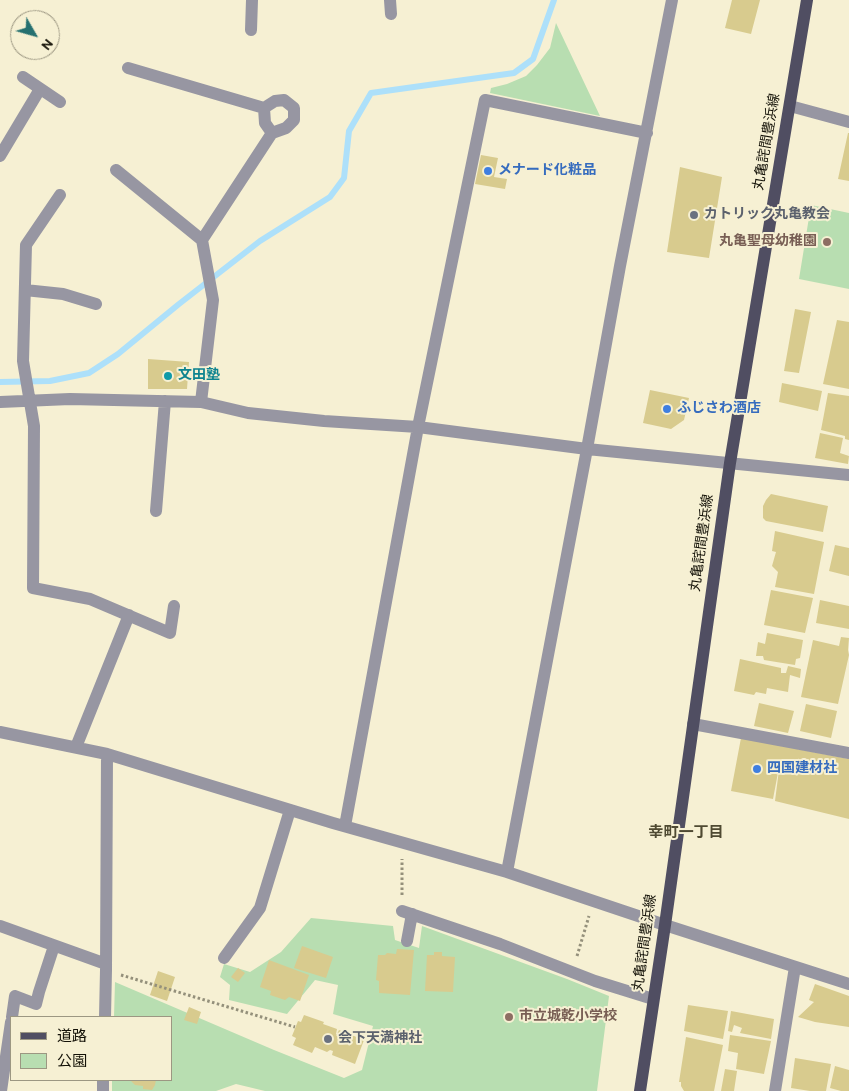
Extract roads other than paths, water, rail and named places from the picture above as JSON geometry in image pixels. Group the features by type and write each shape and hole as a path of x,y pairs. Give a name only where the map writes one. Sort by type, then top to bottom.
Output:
{"main road":[{"name":"丸亀詫間豊浜線","path":"640,1091 730,463 807,0"}],"street":[{"path":"252,0 252,30"},
{"path":"390,0 391,14"},
{"path":"507,872 588,448 620,266 672,0"},
{"path":"128,68 264,108 275,101 284,100 294,108 294,120 286,128 272,133 202,240"},
{"path":"23,78 60,102"},
{"path":"0,156 40,89"},
{"path":"345,826 418,427 484,100 647,133"},
{"path":"790,106 849,122"},
{"path":"264,108 265,123 272,133"},
{"path":"116,170 202,240 213,300 201,402"},
{"path":"60,195 26,245 23,361 34,426 33,588 90,599 170,633 174,606"},
{"path":"25,290 63,294 96,304"},
{"path":"0,402 30,398 201,402 267,415 418,427 588,448 849,475"},
{"path":"156,511 165,401"},
{"path":"76,747 129,615"},
{"path":"693,724 849,751"},
{"path":"0,732 106,754 290,810 507,872 665,926 849,984"},
{"path":"105,1016 106,754"},
{"path":"224,958 260,908 290,810"},
{"path":"407,941 407,912 500,944 572,972 653,999"},
{"path":"0,926 106,967"},
{"path":"12,1016 15,996 36,1004 54,946"},
{"path":"775,1091 795,967"},
{"path":"1,1091 10,1029"}],"waterway":[{"path":"0,382 50,381 89,373 118,354 260,241 330,197 344,178 349,131 371,93 514,73 533,59 554,0"}],"place":[{"name":"メナード化粧品","path":"488,171"},
{"name":"カトリック丸亀教会","path":"694,215"},
{"name":"丸亀聖母幼稚園","path":"827,242"},
{"name":"文田塾","path":"168,376"},
{"name":"ふじさわ酒店","path":"667,409"},
{"name":"四国建材社","path":"757,769"},
{"name":"市立城乾小学校","path":"509,1017"},
{"name":"会下天満神社","path":"328,1039"}],"district":[{"name":"幸町一丁目","path":"686,834"}]}
